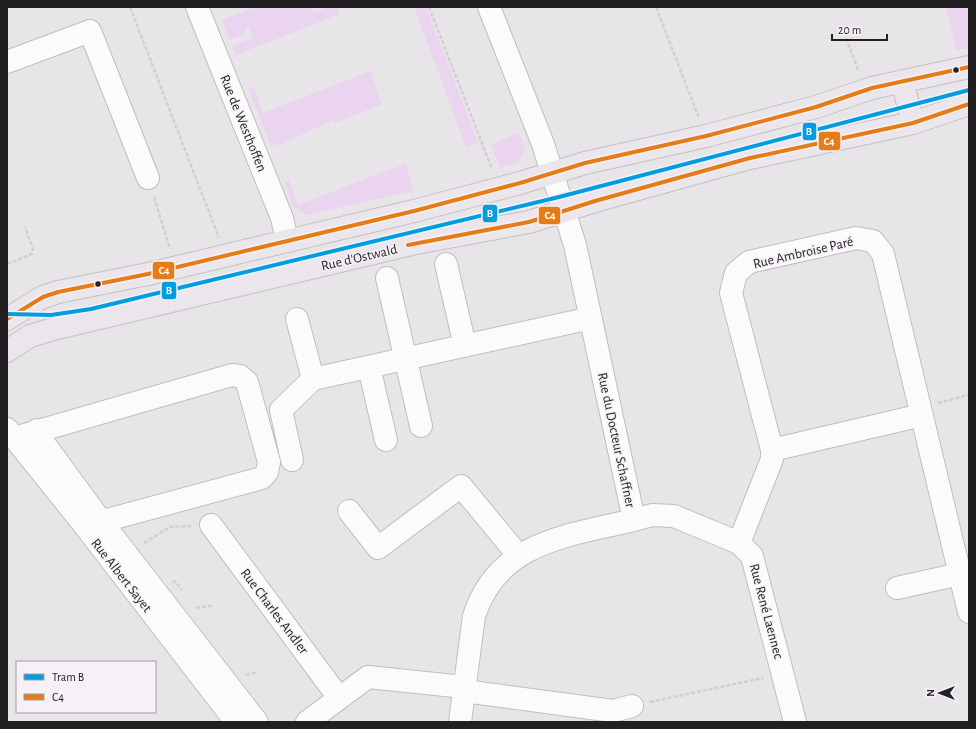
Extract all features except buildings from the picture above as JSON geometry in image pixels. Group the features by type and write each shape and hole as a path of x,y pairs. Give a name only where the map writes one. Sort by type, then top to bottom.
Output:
{"main road":[{"path":"7,320 43,297 58,292 176,267 287,241 414,211 499,188 554,180 586,163 706,136 816,107 872,88 969,67"},
{"path":"902,81 913,123"},
{"name":"Rue d'Ostwald","path":"7,351 30,336 52,330 416,243 529,222 750,158 913,123 969,104"}],"street":[{"name":"Rue de Westhoffen","path":"197,7 280,211 285,226 287,241"},
{"path":"489,7 539,132 554,180"},
{"path":"7,62 90,31 148,178"},
{"name":"Rue du Docteur Schaffner","path":"460,722 472,628 479,601 494,577 518,555 564,537 634,520 575,245 554,180"},
{"name":"Rue Ambroise Paré","path":"739,543 768,472 772,459 772,450 731,293 736,273 749,262 856,238 873,241 883,254 969,612"},
{"path":"446,264 465,346"},
{"path":"387,278 421,426"},
{"path":"292,460 281,410 313,379 591,318"},
{"path":"297,319 313,379"},
{"path":"369,367 386,440"},
{"path":"11,434 37,430 232,375 240,376 247,382 269,462 268,472 262,478 93,523"},
{"path":"772,450 921,411"},
{"path":"37,430 93,523 128,554 257,722"},
{"name":"Rue Albert Sayet","path":"11,434 93,523 236,722"},
{"path":"349,510 378,548 461,486 518,555"},
{"name":"Rue René Laennec","path":"634,520 652,515 674,516 739,543 752,556 795,722"},
{"name":"Rue Charles Andler","path":"211,525 339,698"},
{"path":"897,588 960,574"},
{"path":"307,722 368,676 613,711 632,706"}],"path":[{"path":"130,7 225,255"},
{"path":"429,7 499,188"},
{"path":"656,7 701,122"},
{"path":"846,38 862,79"},
{"path":"148,178 176,267"},
{"path":"7,264 32,254 33,249 26,227"},
{"path":"921,411 969,395"},
{"path":"128,554 138,546 170,527 211,525"},
{"path":"632,706 783,673"}],"shaded area":[{"path":"256,7 311,7 314,13 328,7 338,7 340,14 236,55 232,46 253,38 248,25 244,34 229,40 222,20"},
{"path":"414,7 426,7 478,142 466,147"},
{"path":"946,7 969,7 969,48 956,50"},
{"path":"370,71 382,104 335,123 333,120 279,145 277,144 271,146 249,90 254,88 263,113"},
{"path":"519,133 525,149 518,163 500,168 491,144"},
{"path":"406,163 413,191 306,215 293,206 285,182 289,180 298,205"}],"tram line":[{"name":"B","path":"7,314 51,315 91,309 559,197 969,90"}],"transit line":[{"name":"C4","path":"7,319 43,297 58,292 148,274 414,211 520,183 585,163 706,136 816,107 872,88 969,67"},
{"name":"C4","path":"408,245 529,222 595,201 750,158 913,123 969,104"}]}
